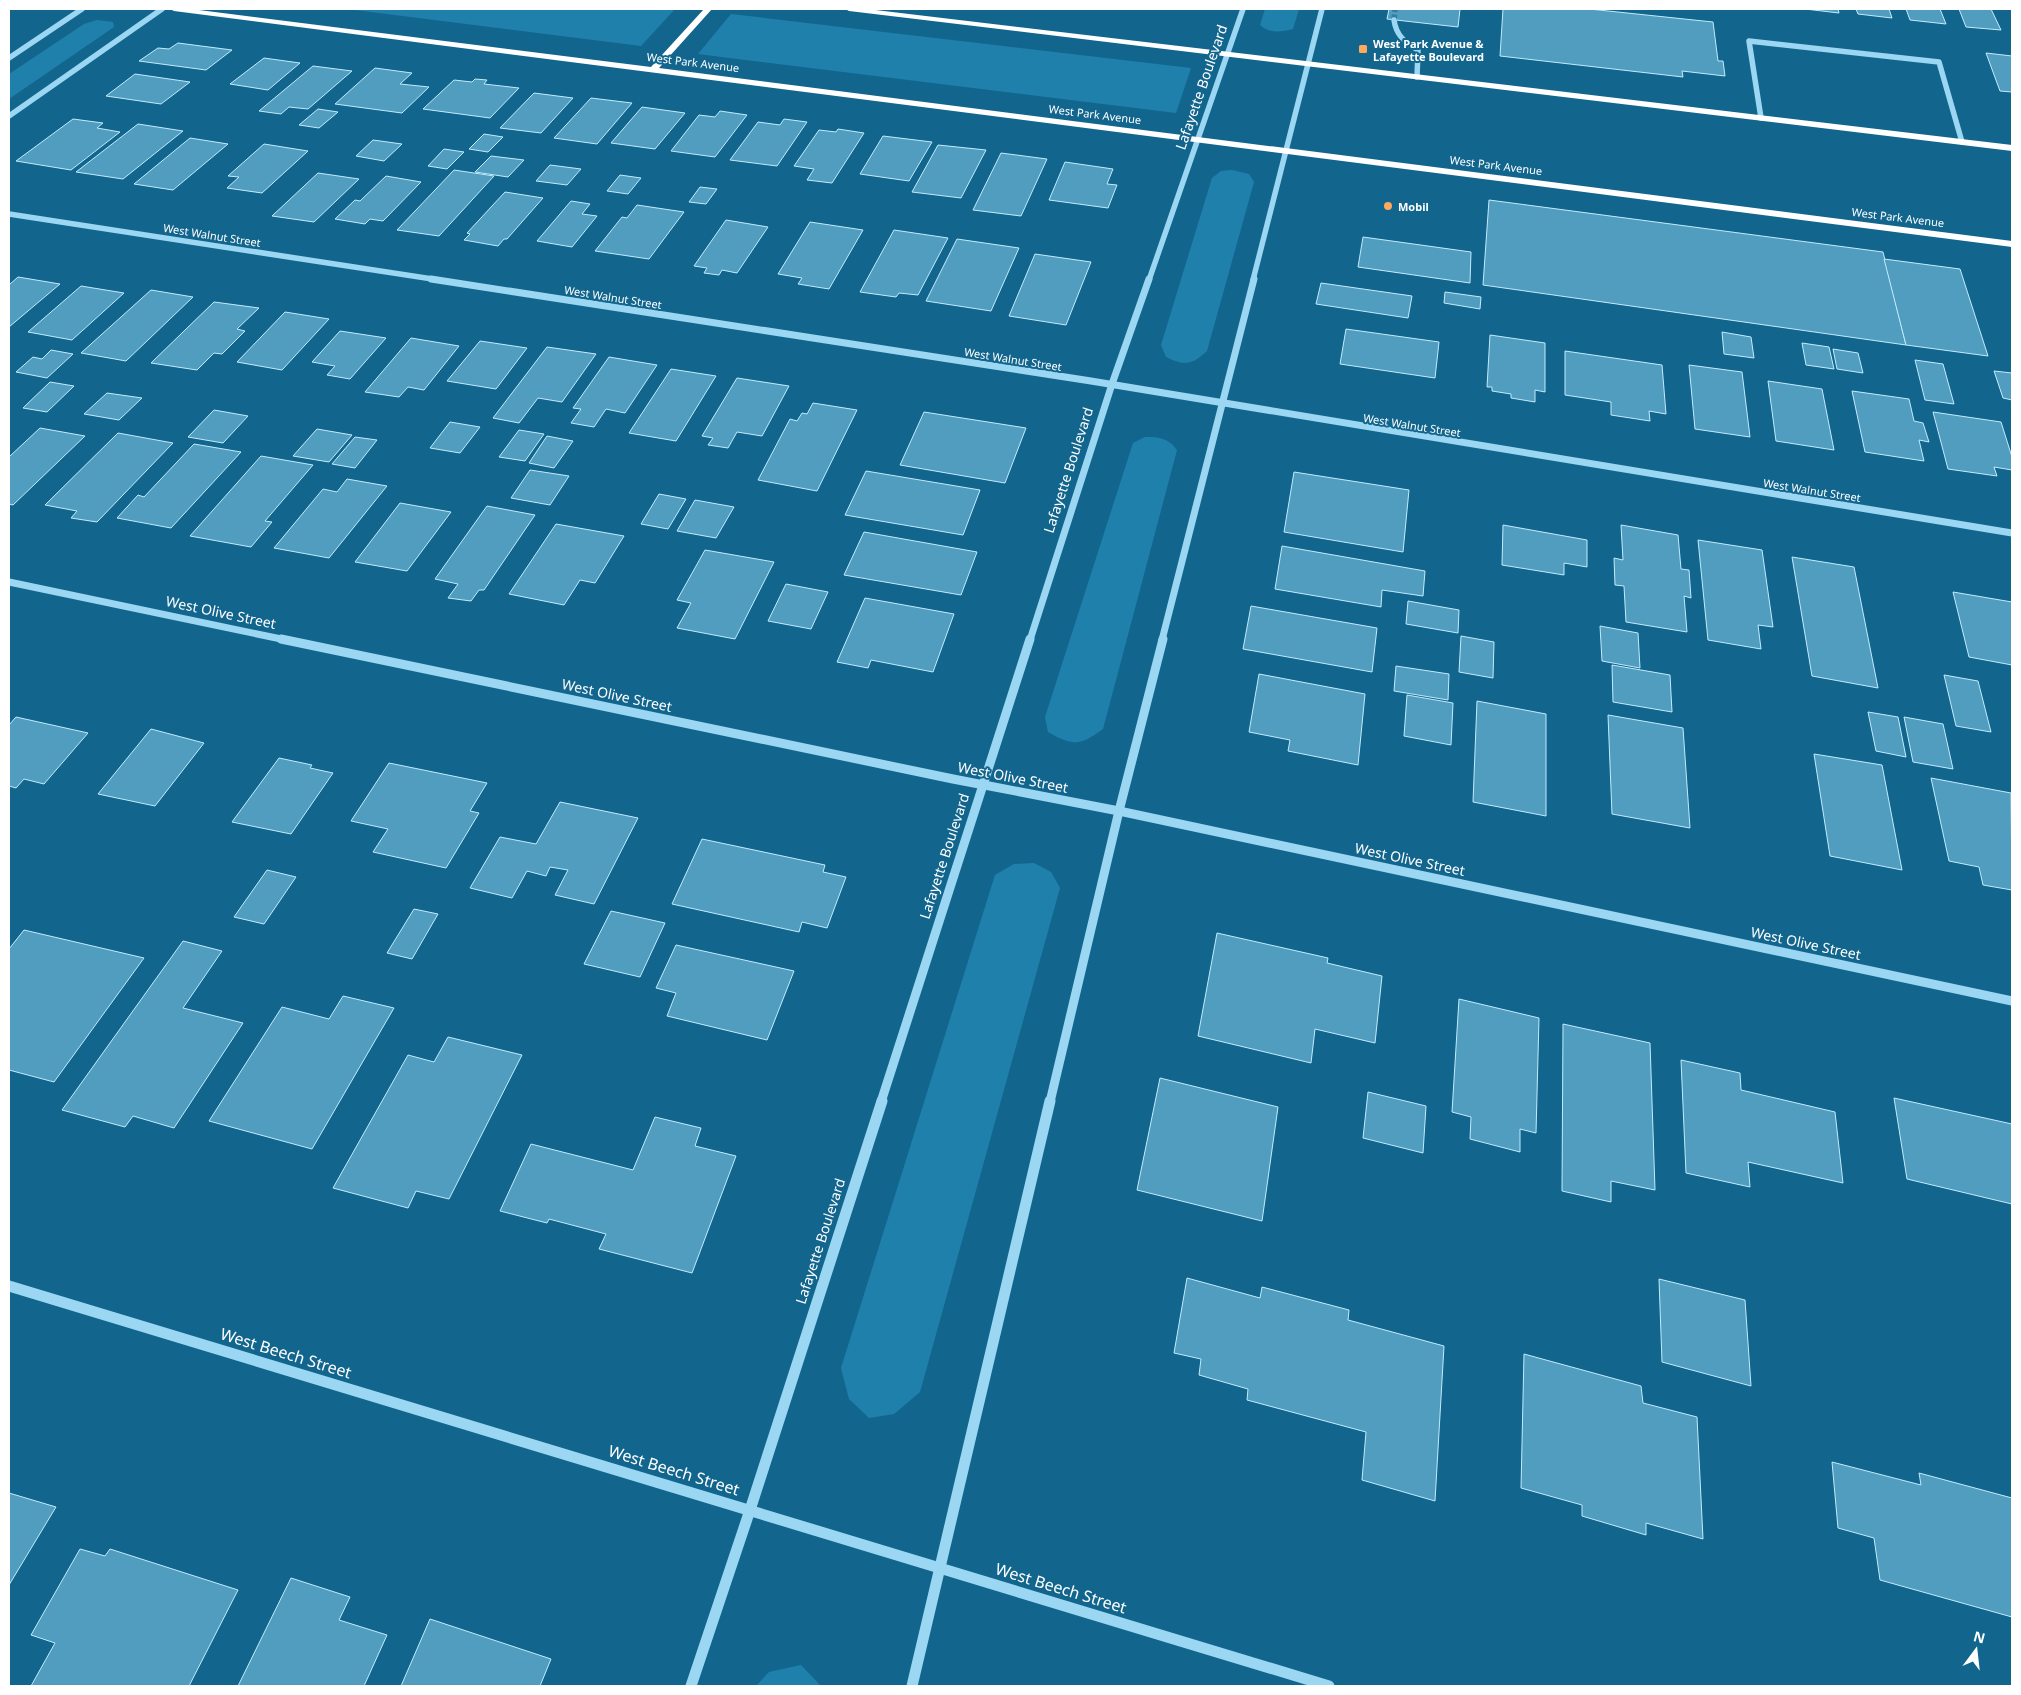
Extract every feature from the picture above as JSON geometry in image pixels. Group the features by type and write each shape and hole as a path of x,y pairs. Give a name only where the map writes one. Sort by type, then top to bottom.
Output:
{"highway":[{"name":"West Park Avenue","path":"174,9 2012,244"},
{"path":"653,70 708,9"},
{"path":"849,9 2012,148"}],"street":[{"path":"9,58 82,9"},
{"path":"9,116 162,9"},
{"name":"Lafayette Boulevard","path":"691,1686 750,1510 1112,384 1200,140 1243,9"},
{"path":"912,1686 1119,811 1322,9"},
{"path":"1394,20 1395,30 1407,44 1418,50 1417,77"},
{"path":"1761,118 1749,41 1939,62 1962,142"},
{"name":"West Walnut Street","path":"9,214 1112,384 1223,404 2012,533"},
{"name":"West Olive Street","path":"9,582 1119,811 2012,1001"},
{"name":"West Beech Street","path":"9,1286 1329,1686"}],"shaded area":[{"path":"347,9 675,9 641,46"},
{"path":"1265,9 1299,9 1293,29 1276,32 1264,28 1260,25"},
{"path":"731,14 1191,68 1176,113 698,54"},
{"path":"97,20 113,22 114,27 9,99 9,74 84,24"},
{"path":"1232,170 1249,174 1254,182 1207,351 1188,363 1178,362 1166,357 1161,345 1212,178 1221,171"},
{"path":"1145,437 1163,439 1177,450 1103,729 1088,739 1070,742 1048,732 1045,717 1133,443"},
{"path":"1034,863 1051,872 1060,888 920,1392 894,1414 869,1418 849,1399 841,1368 995,875 1014,864"},
{"path":"801,1665 821,1686 756,1686 769,1672"}],"building":[{"path":"1389,9 1460,9 1458,27 1387,19"},
{"path":"1503,9 1589,9 1713,22 1718,61 1723,61 1725,76 1682,71 1683,77 1500,56"},
{"path":"1805,9 1838,9 1839,13"},
{"path":"1856,9 1889,9 1892,18 1858,14"},
{"path":"1906,9 1940,9 1946,24 1910,20"},
{"path":"1959,9 1991,9 2001,30 1966,27"},
{"path":"178,43 232,50 206,70 139,61 158,48 169,49"},
{"path":"1986,53 2012,56 2012,92 2000,91"},
{"path":"264,58 300,63 268,90 230,84"},
{"path":"313,66 352,71 308,109 289,107 281,114 259,111"},
{"path":"375,68 412,73 400,84 429,87 402,113 335,104"},
{"path":"135,74 190,82 161,104 106,96"},
{"path":"475,79 487,80 484,84 519,88 490,118 423,109 454,80 472,82"},
{"path":"534,93 573,98 541,133 500,128"},
{"path":"591,98 632,103 597,144 554,138"},
{"path":"642,107 685,113 655,149 611,143"},
{"path":"318,109 338,112 319,128 299,125"},
{"path":"720,111 747,115 715,157 671,151 699,115 715,117"},
{"path":"73,119 103,123 97,128 120,132 71,170 16,161"},
{"path":"784,119 807,122 777,166 730,160 758,122 780,125"},
{"path":"138,124 183,131 123,179 76,172"},
{"path":"838,129 864,133 832,183 807,180 814,169 794,166 819,130 836,132"},
{"path":"484,134 503,137 488,152 469,149"},
{"path":"883,136 932,142 909,181 860,174"},
{"path":"190,138 228,144 173,190 134,184"},
{"path":"373,140 402,144 384,161 356,156"},
{"path":"264,144 308,151 262,193 227,188 239,177 228,176"},
{"path":"938,145 986,150 961,198 912,192"},
{"path":"444,149 464,152 447,169 428,166"},
{"path":"1001,153 1047,159 1021,216 973,210"},
{"path":"491,156 524,160 508,177 475,172"},
{"path":"1065,162 1113,169 1107,184 1117,185 1108,208 1049,200"},
{"path":"550,165 581,169 567,185 536,181"},
{"path":"454,170 494,176 439,236 397,230"},
{"path":"318,173 359,179 314,222 272,216"},
{"path":"620,175 641,178 628,194 607,191"},
{"path":"386,176 421,182 383,221 370,219 365,224 335,219 355,200 360,201"},
{"path":"700,187 717,189 706,204 689,202"},
{"path":"505,192 543,198 507,239 504,239 498,246 464,240 470,234 467,233"},
{"path":"1489,200 1883,252 1906,345 1483,285"},
{"path":"571,201 590,204 582,214 597,216 572,247 537,241"},
{"path":"637,205 684,212 649,259 595,251 622,217 627,218"},
{"path":"726,220 768,227 737,273 722,270 719,275 704,273 707,268 694,266"},
{"path":"810,222 863,230 829,289 798,284 802,278 778,274"},
{"path":"894,230 948,238 918,295 899,293 896,297 860,292"},
{"path":"1363,237 1471,252 1470,283 1358,267"},
{"path":"957,239 1019,248 991,311 926,301"},
{"path":"1035,254 1091,262 1066,325 1009,316"},
{"path":"1884,259 1960,269 1988,356 1906,345"},
{"path":"18,277 60,284 9,327 9,285"},
{"path":"1321,283 1412,296 1408,318 1316,304"},
{"path":"81,286 124,293 72,340 28,332"},
{"path":"151,290 193,297 126,361 81,353"},
{"path":"1445,292 1481,297 1480,309 1444,303"},
{"path":"214,302 259,308 237,329 245,331 222,354 214,353 197,370 151,363"},
{"path":"285,312 329,319 282,370 237,362"},
{"path":"1346,329 1439,342 1435,378 1340,364"},
{"path":"340,331 386,338 350,379 327,375 335,366 312,362"},
{"path":"1722,332 1751,337 1754,358 1724,354"},
{"path":"1490,335 1545,343 1545,392 1535,390 1535,402 1511,398 1511,394 1492,391 1492,387 1487,387"},
{"path":"411,338 459,346 424,390 408,387 399,397 365,392"},
{"path":"480,341 527,348 496,389 447,381"},
{"path":"1802,343 1829,347 1834,369 1806,365"},
{"path":"547,347 596,354 562,402 538,398 519,423 493,418"},
{"path":"1833,349 1858,353 1863,373 1837,369"},
{"path":"51,350 73,354 47,378 16,372 33,357 42,359"},
{"path":"1565,351 1662,365 1666,414 1649,411 1650,421 1611,415 1611,402 1565,395"},
{"path":"609,357 657,365 625,413 606,409 594,427 571,423 581,409 573,408"},
{"path":"1915,360 1943,364 1954,404 1925,400"},
{"path":"1689,365 1742,372 1750,437 1695,429"},
{"path":"671,369 716,376 676,441 629,433"},
{"path":"1994,371 2012,373 2012,400 2003,398"},
{"path":"737,378 789,386 762,436 737,432 728,448 708,445 713,438 702,436"},
{"path":"1768,381 1822,389 1834,450 1776,441"},
{"path":"50,382 74,386 47,412 23,408"},
{"path":"1852,391 1909,399 1914,421 1923,423 1929,442 1919,440 1924,461 1865,452"},
{"path":"107,393 142,398 119,420 84,414"},
{"path":"813,403 857,410 817,491 758,480 790,419 797,421 802,413 807,414"},
{"path":"214,410 248,416 223,443 188,437"},
{"path":"924,412 1026,428 1005,483 900,465"},
{"path":"1933,412 2001,422 2012,457 2012,470 1994,467 1997,476 1948,469"},
{"path":"450,422 480,427 460,453 430,448"},
{"path":"40,428 85,436 13,505 9,504 9,457"},
{"path":"317,429 352,435 329,462 293,456"},
{"path":"519,430 544,434 525,461 499,457"},
{"path":"118,433 173,443 97,522 71,518 77,511 45,505"},
{"path":"547,436 573,441 554,468 529,463"},
{"path":"355,437 377,440 355,468 332,464"},
{"path":"194,444 241,452 171,528 117,518 138,495 144,497"},
{"path":"261,456 313,465 265,521 272,522 251,547 190,536"},
{"path":"530,470 569,476 550,505 511,498"},
{"path":"866,471 980,490 963,535 845,515"},
{"path":"1294,472 1409,490 1403,552 1284,532"},
{"path":"347,479 387,486 329,558 274,548 323,489 337,492"},
{"path":"659,494 686,499 668,529 641,524"},
{"path":"695,500 734,507 716,538 677,531"},
{"path":"400,503 451,512 407,571 355,562"},
{"path":"487,506 535,515 484,590 479,590 471,601 448,598 458,584 435,579"},
{"path":"556,524 624,536 595,583 580,580 564,605 509,594"},
{"path":"1503,525 1587,540 1587,567 1564,563 1564,575 1502,565"},
{"path":"1621,525 1678,535 1681,569 1689,570 1691,598 1684,596 1687,632 1626,622 1624,586 1615,585 1614,558 1623,560"},
{"path":"864,532 977,552 961,595 844,575"},
{"path":"1698,540 1762,550 1773,627 1758,625 1761,649 1708,640"},
{"path":"1282,546 1425,571 1423,596 1382,590 1381,607 1275,589"},
{"path":"705,550 774,562 735,639 677,628 691,603 677,600"},
{"path":"1792,557 1854,567 1878,688 1812,676"},
{"path":"786,584 828,592 811,629 768,621"},
{"path":"1953,592 2012,602 2012,665 1969,657"},
{"path":"865,598 954,614 933,672 871,660 868,668 837,662"},
{"path":"1408,601 1459,610 1458,633 1406,624"},
{"path":"1251,606 1377,628 1372,672 1243,649"},
{"path":"1600,626 1638,633 1640,668 1602,661"},
{"path":"1461,636 1494,642 1493,678 1459,672"},
{"path":"1612,665 1670,675 1672,712 1613,702"},
{"path":"1396,666 1449,674 1448,700 1394,691"},
{"path":"1259,674 1365,694 1358,765 1288,751 1290,740 1249,732"},
{"path":"1944,675 1978,681 1991,732 1956,726"},
{"path":"1407,695 1453,703 1451,745 1404,736"},
{"path":"1477,701 1546,714 1546,816 1473,802"},
{"path":"1868,712 1898,717 1906,757 1876,751"},
{"path":"1608,715 1683,728 1690,828 1612,814"},
{"path":"16,717 88,733 44,784 24,779 16,788 9,786 9,725"},
{"path":"1904,717 1943,724 1953,769 1913,762"},
{"path":"151,729 204,743 155,806 98,794"},
{"path":"1814,754 1882,765 1902,870 1830,856"},
{"path":"279,758 312,765 310,768 333,773 291,834 232,822"},
{"path":"389,763 487,783 470,811 479,813 446,868 373,852 388,829 351,821"},
{"path":"1931,778 2011,793 2012,890 1983,885 1979,867 1949,861"},
{"path":"560,802 638,818 594,904 555,895 568,870 550,867 546,876 527,871 512,898 470,888 500,837 536,844"},
{"path":"702,839 825,865 823,872 846,877 827,928 802,922 799,932 672,904"},
{"path":"267,870 296,877 264,924 234,917"},
{"path":"414,909 438,914 412,959 387,953"},
{"path":"611,911 665,923 640,977 584,964"},
{"path":"24,930 144,958 54,1082 9,1070 9,949"},
{"path":"1217,933 1328,958 1327,963 1382,976 1375,1043 1315,1029 1311,1063 1198,1036"},
{"path":"183,941 222,951 183,1008 243,1023 174,1128 133,1116 125,1127 62,1110"},
{"path":"676,945 794,971 767,1040 667,1016 676,993 656,988"},
{"path":"343,996 394,1008 312,1149 209,1121 282,1007 329,1019"},
{"path":"1459,999 1539,1018 1536,1133 1520,1129 1520,1152 1470,1139 1471,1117 1452,1112"},
{"path":"1563,1024 1650,1043 1655,1190 1611,1181 1611,1202 1562,1191"},
{"path":"448,1037 522,1055 449,1199 416,1191 408,1208 333,1188 408,1055 434,1062"},
{"path":"1681,1060 1740,1073 1741,1090 1835,1112 1843,1183 1748,1162 1750,1187 1686,1173"},
{"path":"1160,1078 1278,1107 1262,1221 1137,1190"},
{"path":"1368,1092 1426,1106 1423,1153 1363,1138"},
{"path":"1894,1098 2012,1124 2012,1204 1907,1179"},
{"path":"655,1117 701,1128 695,1146 736,1156 692,1273 599,1249 606,1234 549,1219 547,1223 500,1211 531,1144 633,1170"},
{"path":"1187,1278 1260,1298 1262,1287 1349,1310 1348,1320 1444,1346 1435,1501 1362,1480 1366,1432 1247,1400 1248,1389 1199,1375 1201,1359 1174,1353"},
{"path":"1659,1279 1745,1300 1751,1386 1662,1362"},
{"path":"1524,1354 1641,1386 1643,1403 1697,1417 1703,1539 1646,1523 1646,1535 1582,1516 1582,1505 1521,1488"},
{"path":"1832,1462 1921,1485 1919,1473 2012,1498 2012,1617 1880,1580 1874,1538 1838,1528"},
{"path":"9,1493 56,1507 9,1585"},
{"path":"80,1549 105,1556 110,1549 238,1590 189,1686 31,1686 55,1643 31,1635"},
{"path":"291,1578 350,1597 339,1620 387,1635 364,1686 238,1686"},
{"path":"430,1619 551,1659 540,1686 401,1686"}],"tunnel":[{"path":"1394,20 1395,9"}],"place":[{"name":"West Park Avenue & Lafayette Boulevard","path":"1363,49"},
{"name":"Mobil","path":"1388,206"}]}
